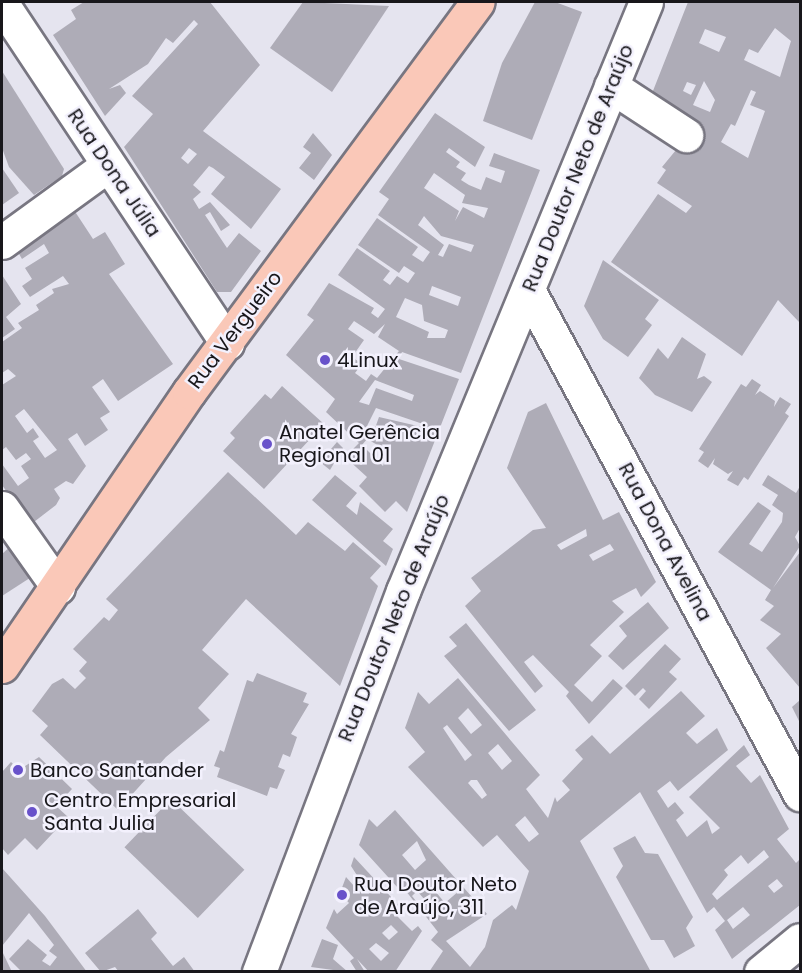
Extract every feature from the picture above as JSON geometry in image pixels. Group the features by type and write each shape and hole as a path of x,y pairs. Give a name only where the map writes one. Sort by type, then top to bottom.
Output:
{"main road":[{"name":"Rua Vergueiro","path":"2,666 226,343 478,2"}],"street":[{"name":"Rua Doutor Neto de Araújo","path":"259,972 403,591 646,2"},
{"name":"Rua Dona Júlia","path":"2,4 226,343"},
{"path":"611,86 686,135"},
{"path":"2,242 108,165"},
{"name":"Rua Dona Avelina","path":"528,290 801,794"},
{"path":"2,508 58,587"},
{"path":"761,972 801,940"}],"building":[{"path":"84,2 210,2 260,65 203,131 281,189 251,229 211,194 225,177 209,166 193,185 201,192 193,199 199,209 210,202 230,225 221,231 210,212 205,215 227,248 239,233 261,251 231,292 217,292 124,147 153,114 132,96 198,24 194,20 173,43 166,38 148,64 109,89 120,85 126,93 105,116 53,35 76,19 71,10","holes":["189,148 197,154 188,164 181,158"]},
{"path":"303,2 389,6 332,92 270,48"},
{"path":"535,2 555,2 582,12 532,140 483,121 502,63"},
{"path":"688,2 800,2 800,323 778,300 742,356 611,262 658,194 686,213 692,206 657,183 666,170 662,167 695,127 649,101","holes":["775,28 791,41 780,77 744,60 749,49 758,53","705,29 726,37 719,52 699,43","704,81 715,100 710,112 693,105","687,82 696,85 691,95 683,91","751,90 756,92 750,105 765,111 748,158 721,142 731,124 735,126"]},
{"path":"2,71 64,169 62,176 34,195 9,167 2,148"},
{"path":"435,113 485,147 475,167 449,148 446,152 460,162 456,167 466,173 461,180 469,185 481,190 486,177 501,183 505,171 489,166 494,153 540,170 461,373 402,352 399,359 459,379 407,512 396,501 385,512 359,486 367,477 345,457 359,443 326,412 335,399 286,355 314,320 307,315 329,283 374,308 371,313 378,318 385,309 338,275 357,248 390,271 383,280 390,285 397,276 408,283 415,273 404,266 399,273 358,245 377,218 418,247 412,255 423,262 430,252 378,215 389,199 379,192","holes":["434,173 465,195 462,203 488,208 484,218 463,207 455,221 459,211 424,188","424,216 441,236 474,245 471,252 449,244 443,257 438,255 444,245 418,225","432,286 461,297 458,306 429,295","405,298 422,305 424,321 448,330 445,338 427,338 429,332 396,317","354,321 374,334 385,324 378,337 399,351 377,378 371,374 366,381 355,373 362,364 352,357 364,340 348,329","375,380 414,395 412,401 376,388 369,405 359,402","376,408 423,424 422,427 379,417 374,431 366,428","367,439 388,451 383,466 362,445"]},
{"path":"313,133 332,155 314,180 299,168 311,153 303,147"},
{"path":"2,168 19,193 2,205"},
{"path":"72,207 93,239 105,232 125,264 109,274 173,364 118,401 103,379 92,387 110,412 100,418 108,430 85,446 77,433 68,439 86,466 73,484 66,481 54,489 60,498 56,505 30,525 2,485 2,464 18,486 29,478 21,466 31,459 26,453 16,460 6,447 2,450 2,385 16,376 8,369 2,373 2,342 22,328 18,323 39,310 36,305 54,293 52,289 69,284 63,276 30,297 22,286 32,279 25,268 49,253 44,244 22,259 15,247","holes":["24,409 57,450 45,458 33,441 39,437 33,428 27,433 15,416"]},
{"path":"603,260 659,300 645,319 652,325 628,357 603,339 584,306"},
{"path":"2,275 21,304 6,317 15,329 2,338"},
{"path":"682,337 706,354 697,379 704,376 712,382 692,412 655,395 639,378 658,348 668,359"},
{"path":"752,379 761,385 755,395 760,391 775,401 774,407 780,397 791,404 785,413 789,416 748,480 744,477 738,486 727,480 733,471 728,474 713,464 715,458 708,468 698,461 704,452 699,449 741,384 746,387"},
{"name":"Anatel Gerência Regional 01","path":"282,386 324,424 264,489 223,451 235,438 230,433 265,394 271,399"},
{"path":"546,403 603,520 619,512 656,582 641,597 636,588 612,601 624,612 590,645 602,656 574,685 592,702 613,679 623,688 589,724 566,696 569,692 533,655 524,662 543,686 535,693 465,606 481,591 471,578 533,530 546,528 507,468 528,412","holes":["586,529 587,536 561,550 557,545","610,544 614,550 593,561 589,555"]},
{"path":"337,442 343,448 330,470 320,462"},
{"path":"228,472 296,535 308,522 345,551 353,542 381,566 370,578 378,586 340,686 246,599 202,650 229,674 198,708 210,720 166,757 118,810 40,735 48,726 32,711 52,684 63,678 75,689 86,678 79,671 87,662 73,649 104,617 109,621 118,610 106,599"},
{"path":"335,475 357,493 346,506 357,515 360,502 393,529 383,541 393,549 386,566 312,500"},
{"path":"768,475 796,493 800,486 800,528 795,537 800,546 773,588 800,552 800,688 766,648 781,634 760,620 774,606 765,600 771,590 718,552 758,502 771,511 749,544 762,552 782,522 783,513 772,505 778,495 762,485"},
{"path":"12,545 36,574 2,596 2,554"},
{"path":"648,602 669,628 623,670 608,656 627,636 619,626"},
{"path":"466,623 536,710 509,731 444,656 457,646 449,637"},
{"path":"665,644 681,659 669,672 677,679 649,709 639,699 646,691 643,688 635,696 625,686"},
{"path":"257,673 307,693 303,702 309,704 291,734 297,737 290,757 283,754 278,767 285,770 277,789 270,787 267,796 217,777 220,768 214,766 220,750 224,752 247,680 253,682"},
{"path":"458,678 540,775 526,789 548,818 555,797 557,802 570,790 562,781 583,759 575,750 592,735 610,754 681,691 705,716 686,733 697,744 717,728 728,750 678,791 670,781 657,791 668,808 675,802 684,813 676,820 687,837 707,820 712,834 720,828 689,797 744,745 750,755 736,766 751,783 760,775 789,829 777,839 796,863 800,859 800,905 732,959 715,930 725,921 714,907 707,913 640,792 580,841 651,972 429,972 443,951 431,940 438,932 402,886 398,888 359,845 369,819 377,827 395,810 487,914 446,941 470,967 485,947 493,920 512,905 516,910 529,871 497,835 483,847 408,767 425,752 405,728 418,692 429,704","holes":["468,708 482,725 471,734 458,718","447,725 472,755 465,761 443,728","498,744 512,761 502,770 488,753","471,780 477,780 487,795 482,799 468,783","525,816 539,834 529,842 515,825","417,841 426,860 415,870 402,855","764,850 769,857 717,900 712,894 728,875 724,870 741,855 748,864","450,878 460,890 445,903 435,891","777,879 783,886 774,893 768,886","417,891 426,901 420,906 412,896","743,907 750,915 733,929 727,920"]},
{"path":"800,700 800,723 792,707"},
{"name":"Centro Empresarial Santa Julia","path":"39,757 72,789 56,806 68,817 37,850 25,838 8,855 2,848 2,772 11,762 19,770"},
{"path":"171,799 244,870 198,918 124,847"},
{"path":"635,836 645,853 658,854 693,917 686,928 695,946 674,958 664,940 651,940 616,877 623,866 613,848"},
{"path":"354,857 404,911 398,917 412,931 418,926 422,931 395,972 369,972 357,959 365,972 357,972 350,961 354,958 326,928 334,909 337,914 349,903 340,893 346,877 354,886 360,880 351,866","holes":["391,925 398,932 389,940 382,933","376,943 389,953 381,961 369,949"]},
{"path":"2,868 45,916 87,972 22,972 9,959 28,939 47,955 42,961 50,966 57,957 49,951 54,945 29,913 2,946"},
{"path":"138,909 157,933 151,939 173,966 184,957 195,972 119,972 115,967 101,972 85,953"},
{"path":"322,939 338,945 333,959 348,972 311,967"},
{"path":"2,951 12,972 2,972"}],"place":[{"name":"4Linux","path":"325,360"},
{"name":"Anatel Gerência Regional 01","path":"267,444"},
{"name":"Banco Santander","path":"18,770"},
{"name":"Centro Empresarial Santa Julia","path":"32,812"},
{"name":"Rua Doutor Neto de Araújo, 311","path":"342,895"}]}
